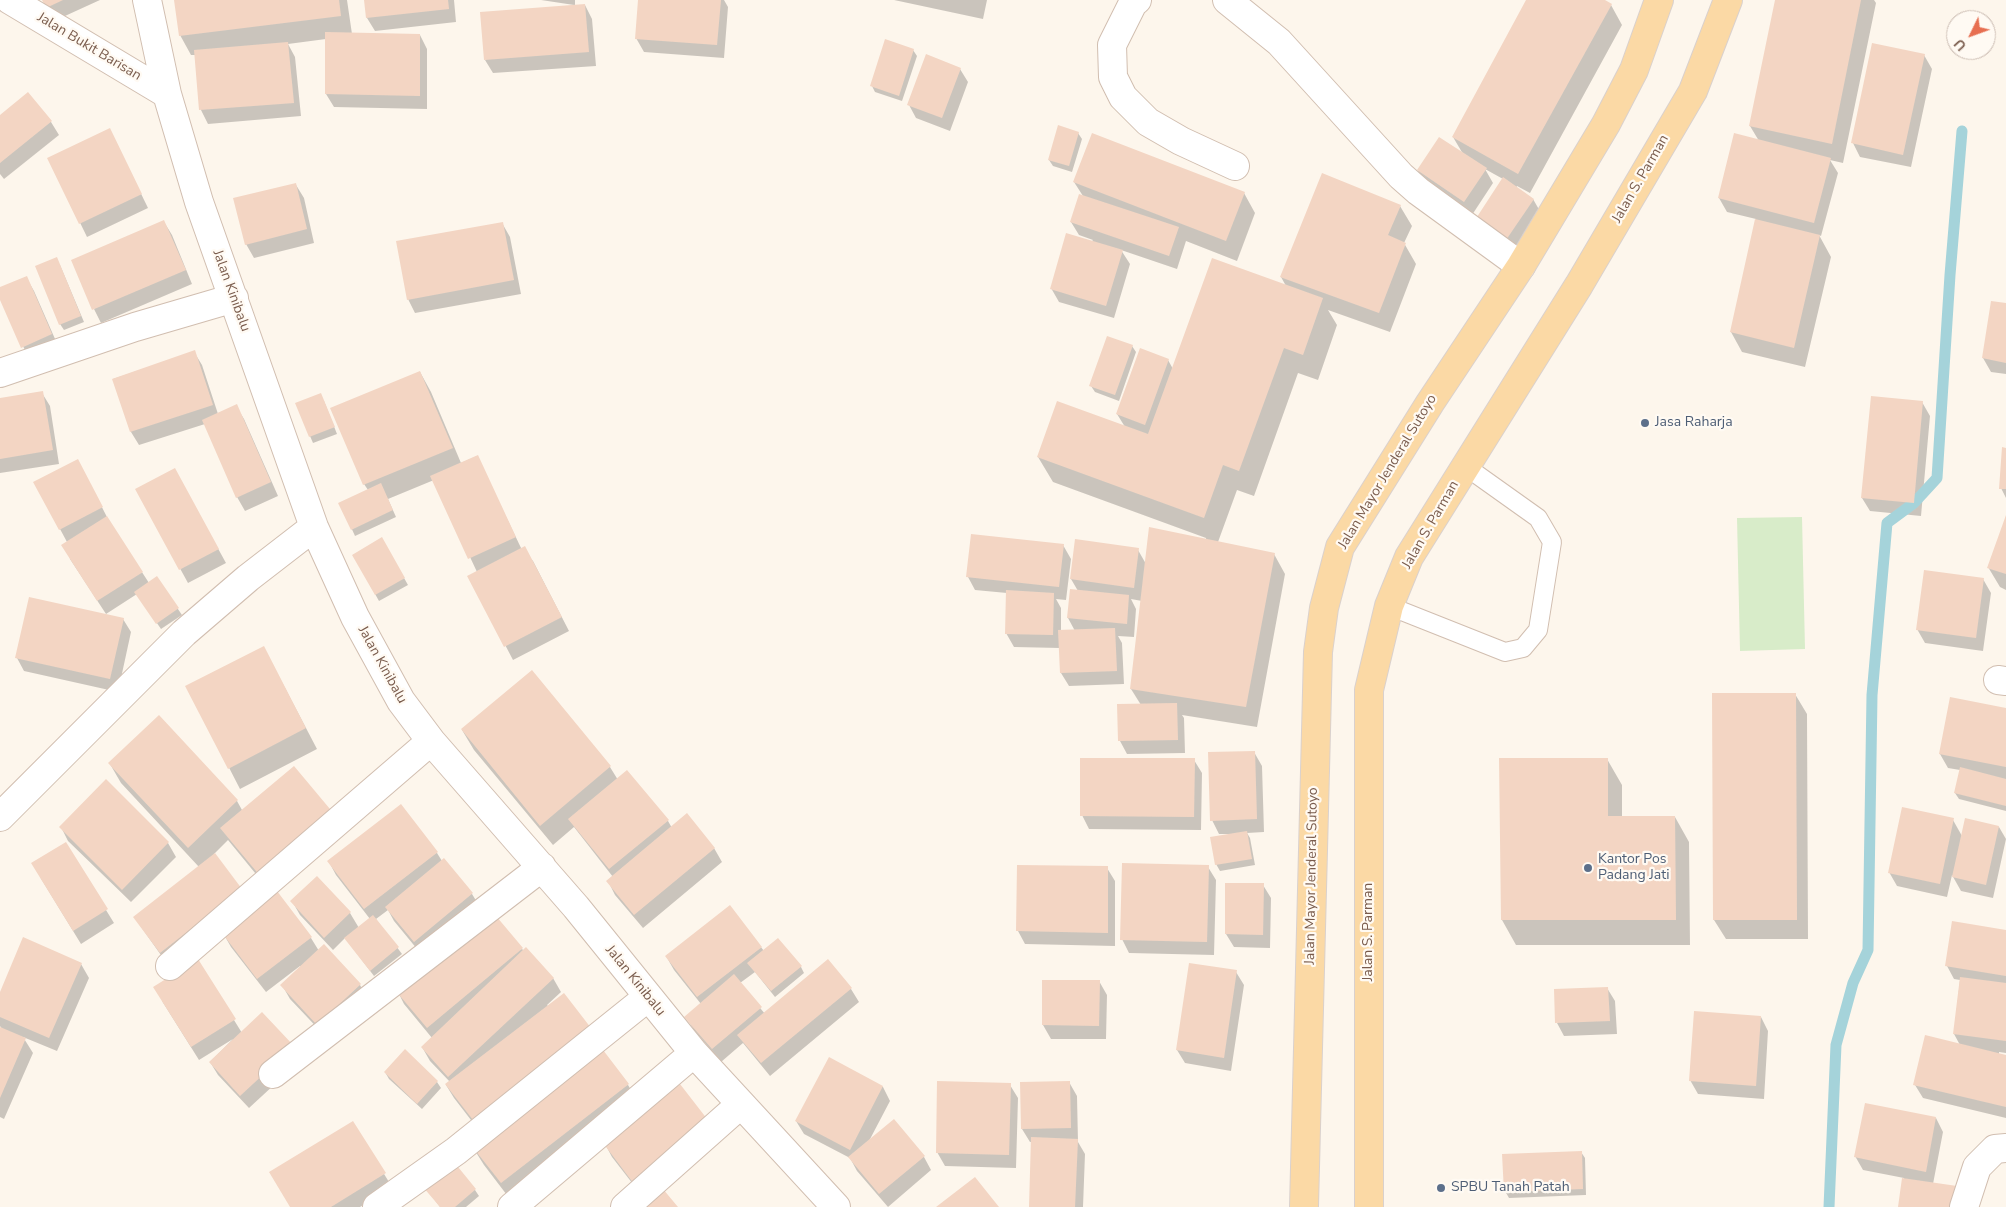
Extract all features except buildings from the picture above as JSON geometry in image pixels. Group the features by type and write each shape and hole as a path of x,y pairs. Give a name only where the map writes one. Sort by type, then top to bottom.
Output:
{"main road":[{"name":"Jalan Mayor Jenderal Sutoyo","path":"1304,1207 1318,652 1324,608 1340,547 1430,403 1521,266 1606,124 1634,70 1659,0"},
{"name":"Jalan S. Parman","path":"1369,1207 1369,690 1389,606 1409,557 1580,285 1693,91 1728,0"}],"street":[{"name":"Jalan Bukit Barisan","path":"10,0 167,94"},
{"name":"Jalan Kinibalu","path":"147,0 167,94 199,202 314,527 356,617 401,701 431,741 542,867 694,1053 836,1207"},
{"path":"1137,0 1133,3 1112,45 1113,77 1123,97 1148,122 1235,166"},
{"path":"1227,0 1279,42 1401,176 1418,191 1521,266"},
{"path":"0,373 135,327 234,298"},
{"path":"0,817 184,632 248,578 314,527"},
{"path":"170,966 431,741"},
{"path":"273,1074 542,867"},
{"path":"377,1207 456,1152 648,997"},
{"path":"512,1207 694,1053"},
{"path":"625,1207 741,1104"},
{"path":"1964,1207 1977,1167 1995,1149 2006,1148"}],"lane":[{"path":"1389,606 1505,652 1523,648 1538,630 1552,542 1538,518 1465,466"}],"green space":[{"path":"1802,517 1805,649 1740,651 1737,518"}],"waterway":[{"path":"1829,1207 1836,1045 1853,983 1868,950 1872,695 1887,523 1914,503 1937,478 1950,275 1962,131"}],"place":[{"name":"Jasa Raharja","path":"1645,423"},
{"name":"Kantor Pos Padang Jati","path":"1588,868"},
{"name":"SPBU Tanah Patah","path":"1441,1188"}]}
